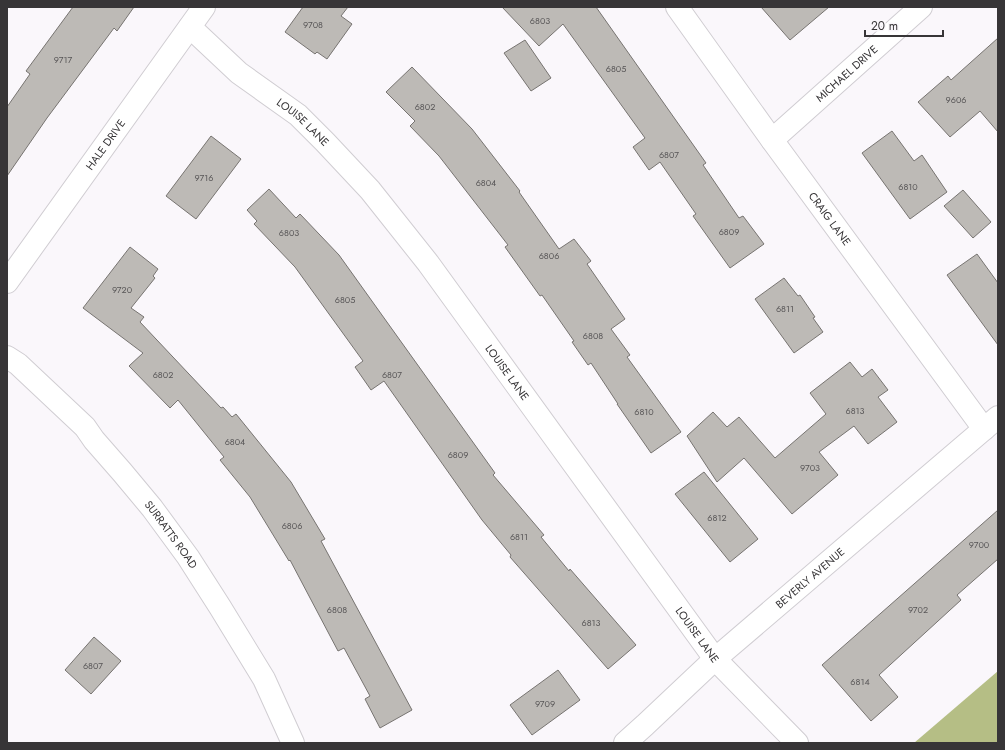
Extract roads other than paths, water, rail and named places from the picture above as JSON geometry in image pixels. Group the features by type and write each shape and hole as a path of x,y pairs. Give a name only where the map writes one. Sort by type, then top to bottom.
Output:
{"street":[{"name":"HALE DRIVE","path":"7,282 204,7"},
{"name":"CRAIG LANE","path":"677,7 772,140 991,423"},
{"name":"MICHAEL DRIVE","path":"772,140 921,7"},
{"name":"LOUISE LANE","path":"190,27 240,73 298,115 370,190 428,263 715,659 797,743"},
{"name":"SURRATTS ROAD","path":"7,357 18,364 84,427 152,508 188,557 260,673 293,743"},
{"name":"BEVERLY AVENUE","path":"625,743 715,659 991,423"}]}
